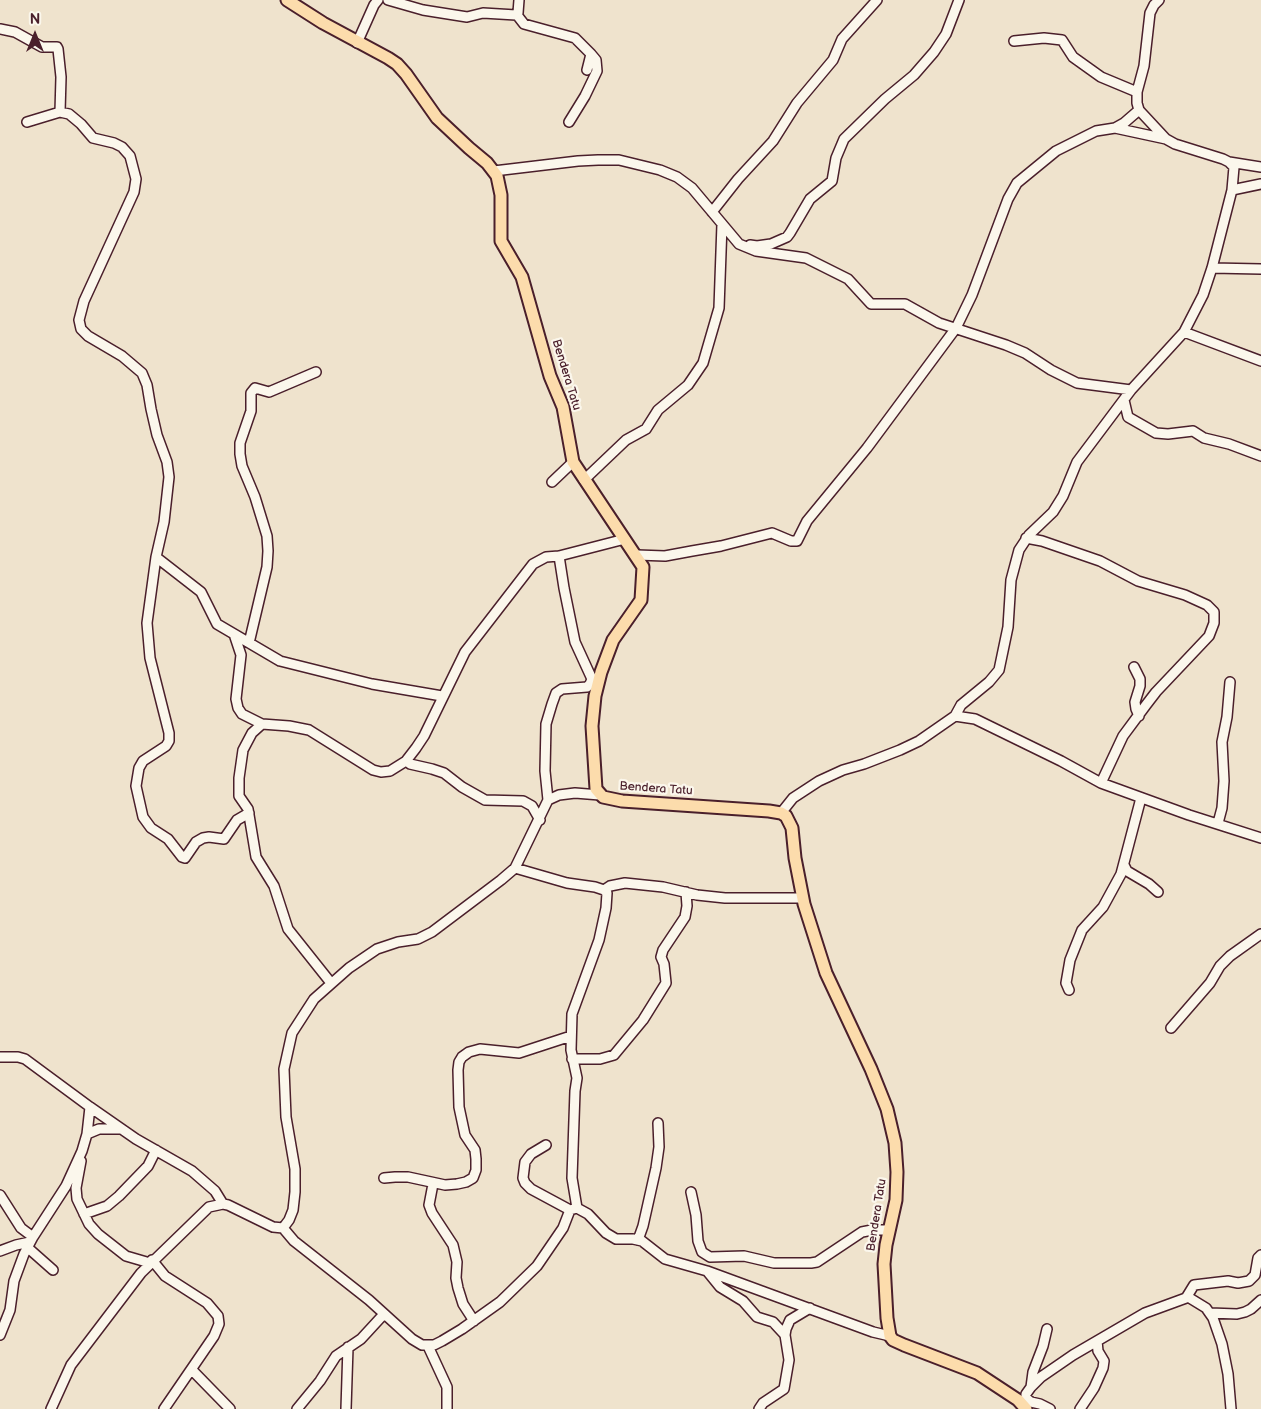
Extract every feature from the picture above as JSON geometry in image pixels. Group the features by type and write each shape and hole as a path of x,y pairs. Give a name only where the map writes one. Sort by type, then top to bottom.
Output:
{"main road":[{"path":"287,0 398,64 437,118 494,171"},
{"name":"Bendera Tatu","path":"494,171 500,184 501,241 522,277 550,376 563,407 573,462 637,555 643,567 641,600 613,640 595,681 592,726 596,789 600,795 608,799 622,801 742,809 781,813 786,816 792,828 795,858 803,898 826,973 864,1054 887,1109 895,1143 896,1200 884,1264 890,1336"},
{"path":"890,1336 893,1340 904,1345 976,1373 1018,1400 1026,1409"}],"street":[{"path":"357,42 378,0"},
{"path":"388,0 452,16 467,17 483,13 517,15 524,24 575,38 596,60 597,71 585,96 569,122"},
{"path":"517,15 519,0"},
{"path":"712,212 738,179 773,141 797,103 833,60 842,39 877,0"},
{"path":"739,244 757,246 771,244 787,237 810,199 832,181 836,158 844,139 885,98 914,75 934,52 946,34 959,0"},
{"path":"1159,0 1150,13 1144,66 1136,98 1139,110 1166,139"},
{"path":"0,28 15,32 36,45 56,47 58,49 61,77 60,112"},
{"path":"1014,41 1044,38 1062,40 1067,44 1073,57 1101,77 1137,92"},
{"path":"588,70 591,54"},
{"path":"1115,128 1139,110"},
{"path":"27,122 60,112 69,114 93,138 122,147 130,156 136,179 134,192 84,301 79,320 81,329 88,336 102,343 134,365 142,373 147,385 157,435 167,462 169,476 164,522 156,557 147,623 150,658 169,733 169,741 166,746 143,761 139,768 136,786 143,817 151,828 168,839 182,857 185,858 196,842 203,838 224,839 237,820 249,813"},
{"path":"637,555 665,556 728,544 772,533 791,541 797,541 807,522 867,448 956,328 972,295 1008,199 1017,183 1056,151 1096,131 1115,128 1166,139 1175,144 1230,162 1261,166"},
{"path":"494,171 578,161 619,160 642,165 677,177 692,188 739,244 756,251 806,258 848,279 870,304 905,304 939,323 1006,344 1025,353 1050,370 1077,383 1131,390"},
{"path":"781,813 793,798 819,781 919,741 954,716 961,705 989,682 999,670 1008,627 1011,580 1019,550 1026,538 1053,512 1063,496 1077,462 1131,390 1184,332 1203,295 1212,268 1232,190 1235,171 1234,166 1230,162"},
{"path":"1232,190 1261,184"},
{"path":"584,480 626,440 646,429 658,410 688,385 703,363 719,308 722,224"},
{"path":"1212,268 1261,269"},
{"path":"1184,332 1261,361"},
{"path":"249,643 267,567 268,550 267,536 262,517 242,466 240,454 240,443 251,411 251,393 255,388 269,392 316,372"},
{"path":"1124,400 1128,417 1156,432 1168,434 1193,431 1204,438 1229,444 1261,456"},
{"path":"552,482 573,462"},
{"path":"1026,538 1042,541 1100,562 1138,581 1185,595 1207,605 1214,612 1214,623 1209,636 1156,692 1124,736 1101,783"},
{"path":"234,634 241,655 236,699 238,708 248,718 262,724 309,730 374,770 381,772 390,771 406,761 424,736 464,652 527,570 537,561 546,557 559,556 625,539"},
{"path":"283,1228 292,1210 295,1192 295,1169 286,1117 284,1070 292,1033 314,999 349,968 377,949 398,942 418,939 432,932 502,880 515,868 540,820 548,800 545,770 546,724 556,693 562,689 587,687 595,681 575,642 559,556"},
{"path":"156,557 201,592 217,624 280,661 372,684 442,696"},
{"path":"1134,667 1140,679 1135,702 1139,716"},
{"path":"1218,823 1222,808 1224,782 1222,742 1228,716 1230,682"},
{"path":"954,716 975,719 1061,761 1101,783 1189,816 1218,823 1261,838"},
{"path":"262,724 246,741 240,763 239,796 246,804 249,813 256,857 274,886 288,929 332,983"},
{"path":"406,761 410,764 432,768 444,773 466,790 484,800 524,802 532,806 540,820"},
{"path":"548,800 559,795 575,793 600,795"},
{"path":"1069,990 1066,983 1067,971 1082,930 1103,907 1114,890 1124,865 1141,798"},
{"path":"1124,865 1127,871 1146,881 1158,892"},
{"path":"515,868 567,883 604,890 610,886 625,884 663,887 697,895 725,898 803,898"},
{"path":"0,1057 18,1057 25,1060 121,1129 205,1180 223,1204 273,1227 283,1228 294,1241 369,1300 417,1342 422,1345 434,1345 474,1321 500,1302 537,1266 574,1209 572,1178 577,1078 572,1060 572,1014 599,940 607,893 604,890"},
{"path":"572,1060 600,1060 614,1056 643,1020 666,983 664,964 661,957 663,950 685,917 687,906 686,892"},
{"path":"1172,1028 1210,982 1220,966 1230,956 1261,934"},
{"path":"384,1178 408,1178 433,1184 457,1184 472,1178 476,1170 475,1150 466,1140 460,1107 458,1070 462,1056 480,1049 519,1053 571,1036"},
{"path":"90,1108 87,1134 82,1151 76,1188 77,1199 89,1224 98,1234 126,1256 151,1262 165,1276 207,1302 218,1316 218,1324 214,1336 164,1409"},
{"path":"638,1240 656,1168 659,1147 658,1123"},
{"path":"87,1134 99,1129 121,1129"},
{"path":"546,1145 531,1154 525,1162 523,1178 525,1183 531,1189 588,1214 612,1237 642,1241 665,1259 707,1271 873,1332 890,1336"},
{"path":"84,1214 107,1206 119,1196 148,1166 156,1150"},
{"path":"0,1335 10,1310 14,1281 30,1242 66,1186 82,1151"},
{"path":"433,1184 429,1205 432,1213 453,1245 457,1262 456,1278 458,1288 463,1304 474,1321"},
{"path":"691,1192 696,1215 698,1242 702,1252 710,1257 744,1256 774,1263 811,1263 817,1262 862,1232 889,1230"},
{"path":"0,1195 30,1242 53,1270"},
{"path":"51,1409 72,1365 151,1262 209,1207 223,1204"},
{"path":"0,1251 16,1244 30,1242"},
{"path":"1050,1409 1028,1400 1026,1394 1031,1387 1058,1365 1145,1312 1188,1297 1192,1287 1198,1284 1249,1281 1255,1275 1259,1264 1258,1258 1261,1255"},
{"path":"707,1271 720,1288 742,1302 754,1314 772,1322 785,1336"},
{"path":"1188,1297 1206,1308 1210,1313 1222,1344 1232,1409"},
{"path":"1210,1313 1237,1314 1251,1310 1261,1300"},
{"path":"759,1409 767,1400 784,1388 790,1360 785,1336 787,1324 790,1320 810,1308"},
{"path":"297,1409 320,1381 336,1356 361,1339 384,1314"},
{"path":"1031,1387 1033,1372 1047,1329"},
{"path":"1080,1409 1094,1388 1103,1368 1104,1362 1098,1351 1097,1341"},
{"path":"428,1346 447,1387 448,1409"},
{"path":"346,1409 348,1347"},
{"path":"192,1370 230,1409"}]}
